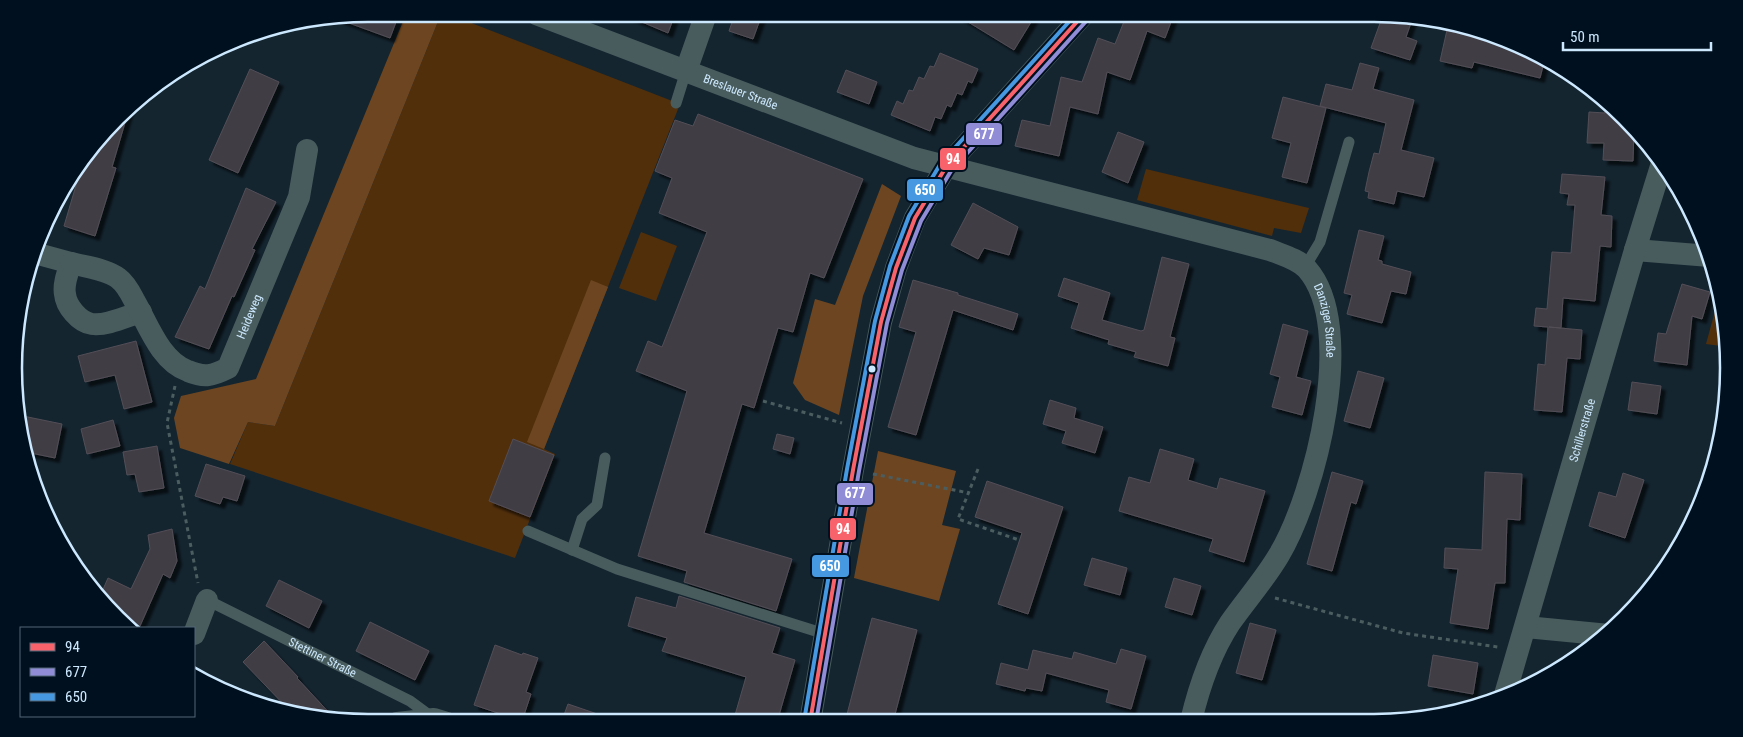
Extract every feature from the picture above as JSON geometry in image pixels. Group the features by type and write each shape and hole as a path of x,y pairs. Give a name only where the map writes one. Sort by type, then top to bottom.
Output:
{"street":[{"name":"Breslauer Straße","path":"557,22 914,158 946,167"},
{"path":"686,71 703,22"},
{"path":"811,714 853,470 881,322 896,268 914,218 946,167 1077,22"},
{"name":"Heideweg","path":"178,368 196,374 211,376 228,368 299,197 307,150"},
{"path":"946,167 1270,250 1306,267"},
{"name":"Schillerstraße","path":"1507,688 1659,172"},
{"path":"1635,250 1701,255"},
{"path":"42,255 101,271 118,278 130,291 160,347 178,368"},
{"path":"71,263 64,293 69,306 78,318 92,324 141,312"},
{"name":"Danziger Straße","path":"1192,714 1214,650 1279,555 1300,512 1317,458 1325,416 1330,357 1326,310 1317,284 1306,267"},
{"path":"195,631 207,600"},
{"path":"1526,627 1597,634"}],"lane":[{"path":"676,103 686,71"},
{"path":"1306,267 1320,242 1349,142"},
{"path":"572,550 582,519 597,505 605,458"},
{"path":"528,531 617,569 825,634"},
{"name":"Stettiner Straße","path":"207,600 410,701 430,714"}],"path":[{"path":"178,368 167,423 199,587 207,600"},
{"path":"763,401 861,427"},
{"path":"978,469 958,519 1019,540"},
{"path":"853,470 969,494"},
{"path":"1253,592 1403,633 1518,650"}],"shaded area":[{"path":"403,22 438,22 275,426 248,422 229,464 180,448 174,418 181,396 256,379"},
{"path":"438,22 469,22 680,104 544,449 555,454 515,558 230,464 248,422 275,426"},
{"path":"1146,169 1309,208 1301,233 1274,228 1272,236 1137,200"},
{"path":"882,184 901,196 863,296 839,415 805,400 793,383 815,299 835,305"},
{"path":"641,232 677,246 656,301 619,288"},
{"path":"591,280 608,287 544,449 527,442"},
{"path":"1716,309 1720,346 1706,344"},
{"path":"878,451 956,471 942,525 960,529 939,601 854,578"}],"building":[{"path":"396,22 390,38 349,23"},
{"path":"642,22 672,22 668,33"},
{"path":"732,22 759,22 753,39 729,31"},
{"path":"968,22 1031,22 1014,50"},
{"path":"1124,22 1171,22 1165,38 1147,31 1130,80 1107,72 1098,114 1070,107 1059,156 1015,146 1022,120 1050,126 1061,77 1082,82 1098,38 1115,44"},
{"path":"1380,22 1411,24 1406,37 1417,41 1410,60 1371,48"},
{"path":"1447,30 1486,41 1543,66 1540,78 1474,62 1472,68 1440,61"},
{"path":"940,53 978,69 972,83 968,81 962,95 957,93 951,107 947,105 941,119 935,117 930,131 891,115 897,101 903,104 909,90 913,91 919,77 924,79 930,66 934,67"},
{"path":"1360,63 1379,68 1373,89 1414,100 1401,150 1434,158 1424,197 1397,191 1394,204 1368,198 1369,192 1365,191 1369,172 1374,153 1379,154 1386,123 1320,106 1326,84 1352,90"},
{"path":"250,69 279,82 238,173 209,160"},
{"path":"846,70 877,82 869,104 837,92"},
{"path":"1283,97 1326,108 1307,183 1282,177 1291,143 1272,138"},
{"path":"1605,110 1634,139 1633,161 1603,160 1604,143 1587,143 1589,112 1605,113"},
{"path":"698,114 863,179 824,278 810,273 793,332 778,328 754,408 742,404 704,533 792,559 776,611 684,582 687,571 638,556 687,391 636,371 648,341 662,347 707,232 659,213 672,178 655,171 675,120 693,126"},
{"path":"125,123 112,167 116,168 95,236 64,226 77,183 108,140"},
{"path":"1118,132 1144,142 1128,183 1102,172"},
{"path":"1562,174 1605,177 1601,215 1612,216 1611,247 1600,246 1595,301 1563,298 1561,328 1549,327 1582,330 1580,359 1567,358 1562,412 1534,410 1538,364 1545,365 1548,327 1534,326 1536,308 1547,309 1552,252 1571,253 1575,205 1567,205 1569,194 1560,193"},
{"path":"246,188 276,202 252,249 255,250 209,349 175,337 200,286 205,289"},
{"path":"973,203 1018,227 1009,255 984,248 978,259 951,245"},
{"path":"1359,230 1384,236 1378,260 1382,261 1382,264 1411,272 1406,294 1391,291 1382,323 1347,314 1352,295 1344,293"},
{"path":"1162,257 1189,264 1170,337 1175,338 1168,366 1134,357 1136,352 1108,344 1109,340 1071,328 1079,303 1058,296 1064,278 1110,293 1102,320 1141,331 1144,330"},
{"path":"913,280 1018,314 1013,330 953,310 916,435 888,427 916,332 899,327"},
{"path":"1682,284 1710,292 1702,319 1692,316 1687,365 1654,361 1658,333 1666,334"},
{"path":"1283,324 1308,331 1296,377 1311,381 1302,415 1272,407 1280,377 1270,374"},
{"path":"136,341 152,402 124,409 115,375 85,382 78,356"},
{"path":"1358,371 1384,378 1370,428 1344,421"},
{"path":"1632,382 1661,386 1657,414 1628,410"},
{"path":"1050,400 1076,408 1074,418 1103,427 1095,453 1062,443 1066,431 1043,424"},
{"path":"25,417 62,424 55,458 33,453"},
{"path":"113,420 120,446 87,454 81,429"},
{"path":"777,434 794,438 790,454 773,449"},
{"path":"513,439 554,455 530,517 489,501"},
{"path":"157,446 164,488 139,492 135,474 127,475 123,452"},
{"path":"1160,449 1194,459 1188,480 1217,489 1220,478 1265,491 1244,562 1209,551 1213,539 1119,511 1129,477 1150,483"},
{"path":"206,464 245,476 237,501 223,497 220,504 195,496"},
{"path":"1332,472 1363,481 1356,504 1351,502 1332,571 1307,564"},
{"path":"1485,472 1522,474 1520,520 1507,519 1505,583 1495,583 1488,629 1450,623 1458,569 1444,568 1445,548 1482,550"},
{"path":"1623,473 1644,480 1625,538 1589,526 1599,492 1616,497"},
{"path":"987,481 1063,507 1028,614 998,604 1022,533 975,517"},
{"path":"172,529 177,561 170,578 163,574 140,626 135,624 103,590 108,578 131,589 150,549 148,535"},
{"path":"1092,558 1127,568 1120,595 1084,585"},
{"path":"1174,578 1201,586 1192,615 1165,607"},
{"path":"279,580 322,601 309,628 266,606"},
{"path":"679,596 780,628 772,653 795,660 779,714 735,714 746,677 662,651 667,638 628,626 636,597 676,608"},
{"path":"872,618 917,630 895,714 847,714"},
{"path":"370,622 429,651 415,680 356,651"},
{"path":"1250,623 1276,630 1262,680 1236,673"},
{"path":"264,641 329,713 283,704 243,662"},
{"path":"495,645 522,655 523,653 538,658 526,692 531,694 524,714 501,714 474,705"},
{"path":"1121,649 1146,656 1131,709 1106,702 1109,690 1046,673 1042,691 1026,688 1025,691 996,684 1001,663 1028,670 1033,650 1072,659 1074,652 1116,664"},
{"path":"1433,655 1478,663 1473,694 1428,686"},
{"path":"568,704 597,714 564,714"}],"transit line":[{"name":"650","path":"805,714 847,469 875,321 890,266 909,216 941,163 1069,22"},
{"name":"94","path":"811,714 853,470 881,322 896,268 915,218 946,167 1077,22"},
{"name":"677","path":"817,714 859,471 887,323 902,270 921,221 951,171 1085,22"}]}
